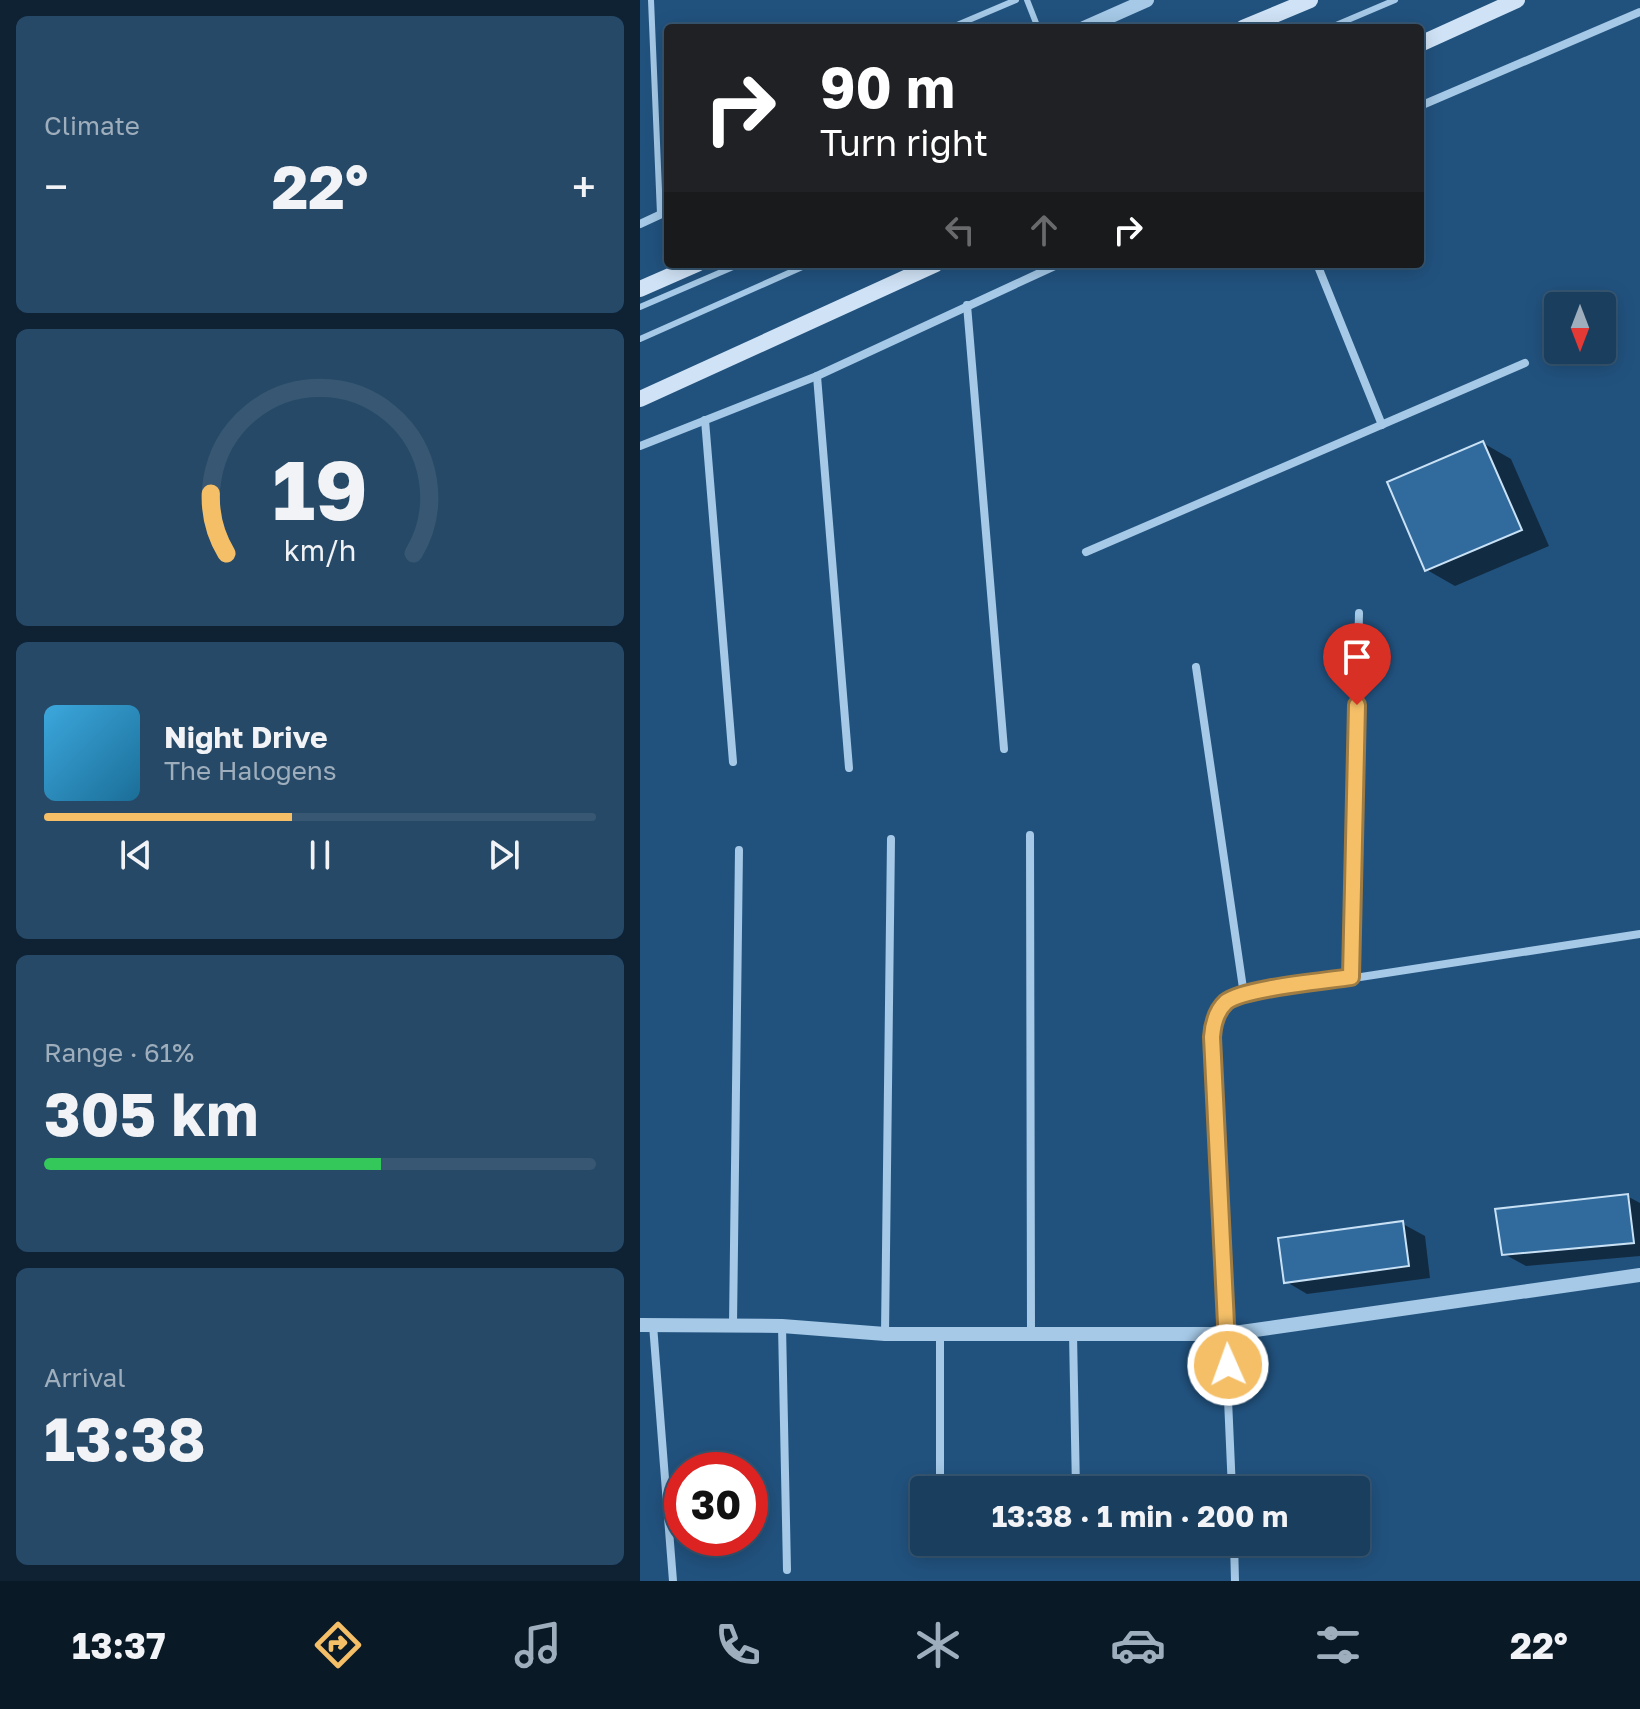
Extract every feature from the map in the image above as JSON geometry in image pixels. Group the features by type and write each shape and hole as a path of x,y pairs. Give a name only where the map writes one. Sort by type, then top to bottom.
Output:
{"main road":[{"path":"1253,24 1310,0"},
{"path":"1424,42 1517,0"},
{"path":"640,289 688,268"},
{"path":"640,399 927,268"}],"street":[{"path":"1093,24 1147,0"},
{"path":"1424,104 1640,12"},
{"path":"640,224 664,213"},
{"path":"640,446 817,376 1050,268"},
{"path":"1319,268 1382,425"},
{"path":"967,305 1004,749"},
{"path":"1086,552 1525,363"},
{"path":"817,376 849,768"},
{"path":"705,420 733,762"},
{"path":"1351,977 1359,613"},
{"path":"1196,667 1244,995"},
{"path":"1030,835 1031,1334"},
{"path":"885,1334 891,839"},
{"path":"733,1325 739,850"},
{"path":"1232,1476 1212,1037 1214,1020 1226,1002 1244,995 1351,977 1640,934"},
{"path":"673,1581 647,1325 782,1326 885,1334 1227,1334 1640,1275"},
{"path":"782,1326 787,1570"},
{"path":"940,1334 940,1476"},
{"path":"1073,1334 1076,1476"},
{"path":"1234,1556 1235,1581"}],"lane":[{"path":"651,0 664,213"},
{"path":"959,24 1016,0"},
{"path":"1027,0 1036,24"},
{"path":"1338,24 1395,0"},
{"path":"658,151 664,148"},
{"path":"640,307 731,268"},
{"path":"640,339 800,268"}],"building":[{"path":"1483,441 1522,530 1425,571 1387,482"},
{"path":"1628,1194 1634,1243 1502,1255 1495,1209"},
{"path":"1403,1221 1409,1266 1284,1283 1278,1238"}],"route":[{"path":"1228,1365 1212,1037 1214,1020 1226,1002 1244,995 1351,977 1357,705"}]}
